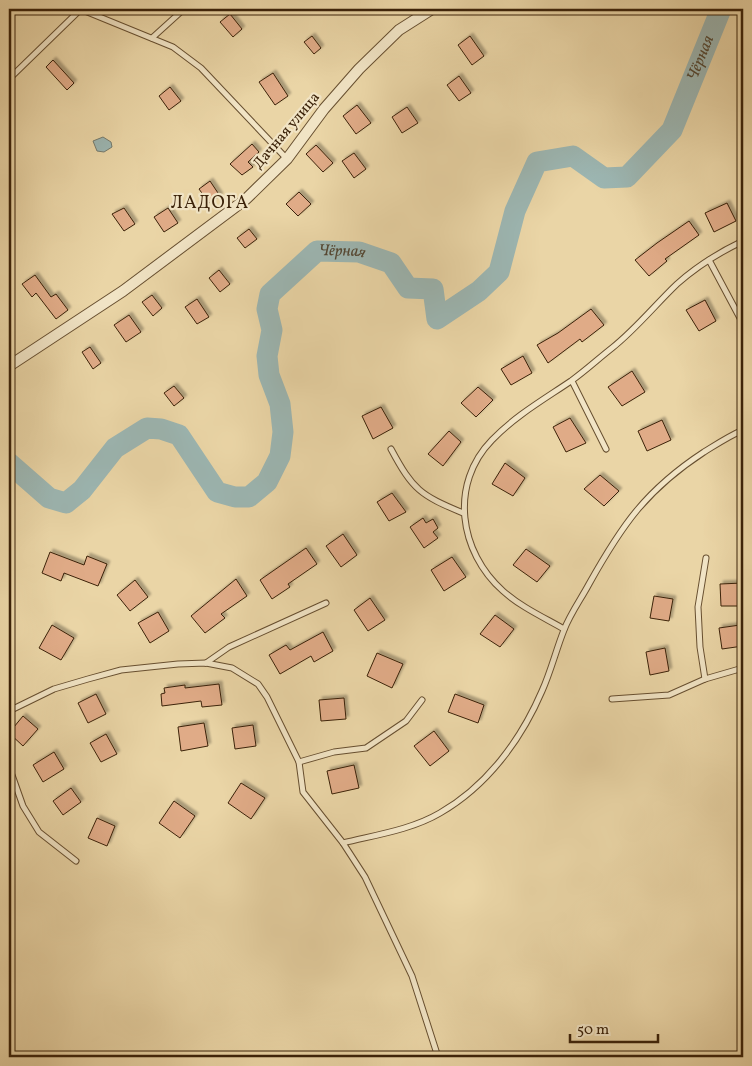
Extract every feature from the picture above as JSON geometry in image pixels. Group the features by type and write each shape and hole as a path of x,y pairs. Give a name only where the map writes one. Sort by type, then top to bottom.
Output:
{"street":[{"name":"Дачная улица","path":"9,366 123,290 246,199 287,159 324,109 360,69 399,30 432,9"}],"lane":[{"path":"9,78 81,9 173,47 201,68 287,159"},
{"path":"152,38 184,9"},
{"path":"564,629 518,604 501,590 475,557 463,513 465,488 471,472 490,441 515,418 572,380 618,343 678,284 709,260 743,241"},
{"path":"709,260 740,318 743,320"},
{"path":"572,380 606,449"},
{"path":"343,843 416,824 439,814 460,800 497,766 524,728 542,691 564,629 615,538 644,500 683,466 731,435 743,430"},
{"path":"391,449 416,489 428,498 463,513"},
{"path":"705,679 700,647 698,607 706,558"},
{"path":"206,663 229,647 326,604"},
{"path":"9,711 54,689 121,670 206,663 232,668 258,684 267,697 299,762 303,792 343,843 365,877 412,976 438,1057"},
{"path":"612,699 670,695 705,679 743,668"},
{"path":"299,762 334,752 366,748 406,721 422,700"},
{"path":"9,771 23,806 39,832 76,861"}],"water":[{"path":"103,137 111,142 112,147 104,152 97,151 93,141"}],"building":[{"path":"230,14 242,29 233,37 220,22"},
{"path":"312,36 321,48 314,54 304,42"},
{"path":"470,36 484,56 472,65 458,45"},
{"path":"53,60 74,83 67,90 46,67"},
{"path":"273,73 288,96 275,105 259,82"},
{"path":"459,76 471,93 459,101 447,85"},
{"path":"170,87 181,101 169,110 159,96"},
{"path":"357,105 371,123 356,134 343,116"},
{"path":"407,107 418,123 402,133 392,117"},
{"path":"252,144 259,152 248,162 253,167 242,175 230,164"},
{"path":"316,145 333,163 323,172 306,154"},
{"path":"354,153 366,169 354,178 342,161"},
{"path":"210,181 220,196 209,203 199,189"},
{"path":"299,192 311,204 298,216 286,204"},
{"path":"727,203 736,221 714,232 705,213"},
{"path":"124,208 135,224 124,231 112,214"},
{"path":"168,208 178,223 164,232 154,217"},
{"path":"689,221 699,235 665,259 667,261 649,276 635,260"},
{"path":"249,229 257,239 245,248 237,238"},
{"path":"219,270 230,284 220,292 209,278"},
{"path":"35,275 51,297 56,294 68,310 56,319 36,293 32,297 22,284"},
{"path":"152,295 162,308 153,316 142,302"},
{"path":"197,299 209,317 197,324 185,307"},
{"path":"705,300 716,321 699,331 686,310"},
{"path":"591,309 604,325 582,342 580,339 548,363 537,345 558,333"},
{"path":"129,315 141,332 126,342 114,325"},
{"path":"90,347 101,363 93,369 82,352"},
{"path":"523,356 532,373 511,385 501,369"},
{"path":"632,371 645,392 622,406 608,387"},
{"path":"174,386 184,398 174,406 164,393"},
{"path":"478,387 493,400 476,417 461,403"},
{"path":"381,407 393,428 373,439 362,416"},
{"path":"570,418 586,443 566,452 553,427"},
{"path":"662,420 671,440 647,451 638,431"},
{"path":"449,431 461,442 443,466 428,454"},
{"path":"505,463 525,478 513,496 492,484"},
{"path":"600,475 619,491 604,506 584,489"},
{"path":"392,493 406,512 389,521 377,502"},
{"path":"423,518 426,523 433,519 438,528 433,532 438,538 424,548 410,527"},
{"path":"343,534 357,555 341,567 326,546"},
{"path":"306,548 317,564 288,584 290,587 272,599 260,580"},
{"path":"526,549 550,566 537,582 513,565"},
{"path":"50,552 84,565 87,556 107,564 98,586 64,573 61,581 42,573"},
{"path":"452,557 466,577 444,591 431,570"},
{"path":"236,579 247,596 221,614 225,618 205,633 191,616"},
{"path":"135,580 148,597 130,611 117,595"},
{"path":"743,583 743,594 739,594 739,606 721,606 720,584"},
{"path":"654,596 673,599 669,621 650,618"},
{"path":"370,598 385,620 368,631 354,610"},
{"path":"158,612 169,631 150,643 138,623"},
{"path":"495,615 514,629 500,647 480,634"},
{"path":"52,625 74,638 61,660 39,648"},
{"path":"740,625 743,646 722,649 719,628"},
{"path":"323,632 333,651 314,662 311,656 280,674 269,655 286,645 290,650"},
{"path":"665,648 669,671 650,675 646,652"},
{"path":"377,653 403,664 392,688 367,676"},
{"path":"219,684 222,705 202,707 201,701 162,706 161,694 165,693 164,688 185,685 185,688"},
{"path":"96,694 106,714 88,723 78,703"},
{"path":"455,694 484,705 478,723 448,712"},
{"path":"344,698 346,719 321,721 319,700"},
{"path":"23,716 38,729 23,746 9,733"},
{"path":"204,723 208,746 181,751 178,727"},
{"path":"253,725 256,746 235,749 232,728"},
{"path":"434,731 449,751 430,766 414,746"},
{"path":"106,734 117,754 101,762 90,743"},
{"path":"54,752 64,769 43,782 33,765"},
{"path":"354,765 359,788 332,794 327,771"},
{"path":"241,783 265,798 251,819 228,803"},
{"path":"71,788 81,802 63,815 53,801"},
{"path":"174,801 195,816 180,838 159,823"},
{"path":"97,818 115,826 107,846 88,838"}],"waterway":[{"name":"Чёрная","path":"9,463 49,498 66,503 82,490 115,448 147,428 161,429 179,435 217,492 235,497 249,497 267,482 280,456 283,432 280,404 269,375 267,356 272,330 267,309 270,294 317,251 359,252 391,263 408,288 433,289 437,319 479,291 499,272 515,211 537,162 573,156 604,178 627,177 672,130 721,9"}],"district":[{"name":"ЛАДОГА","path":"210,203"}]}
